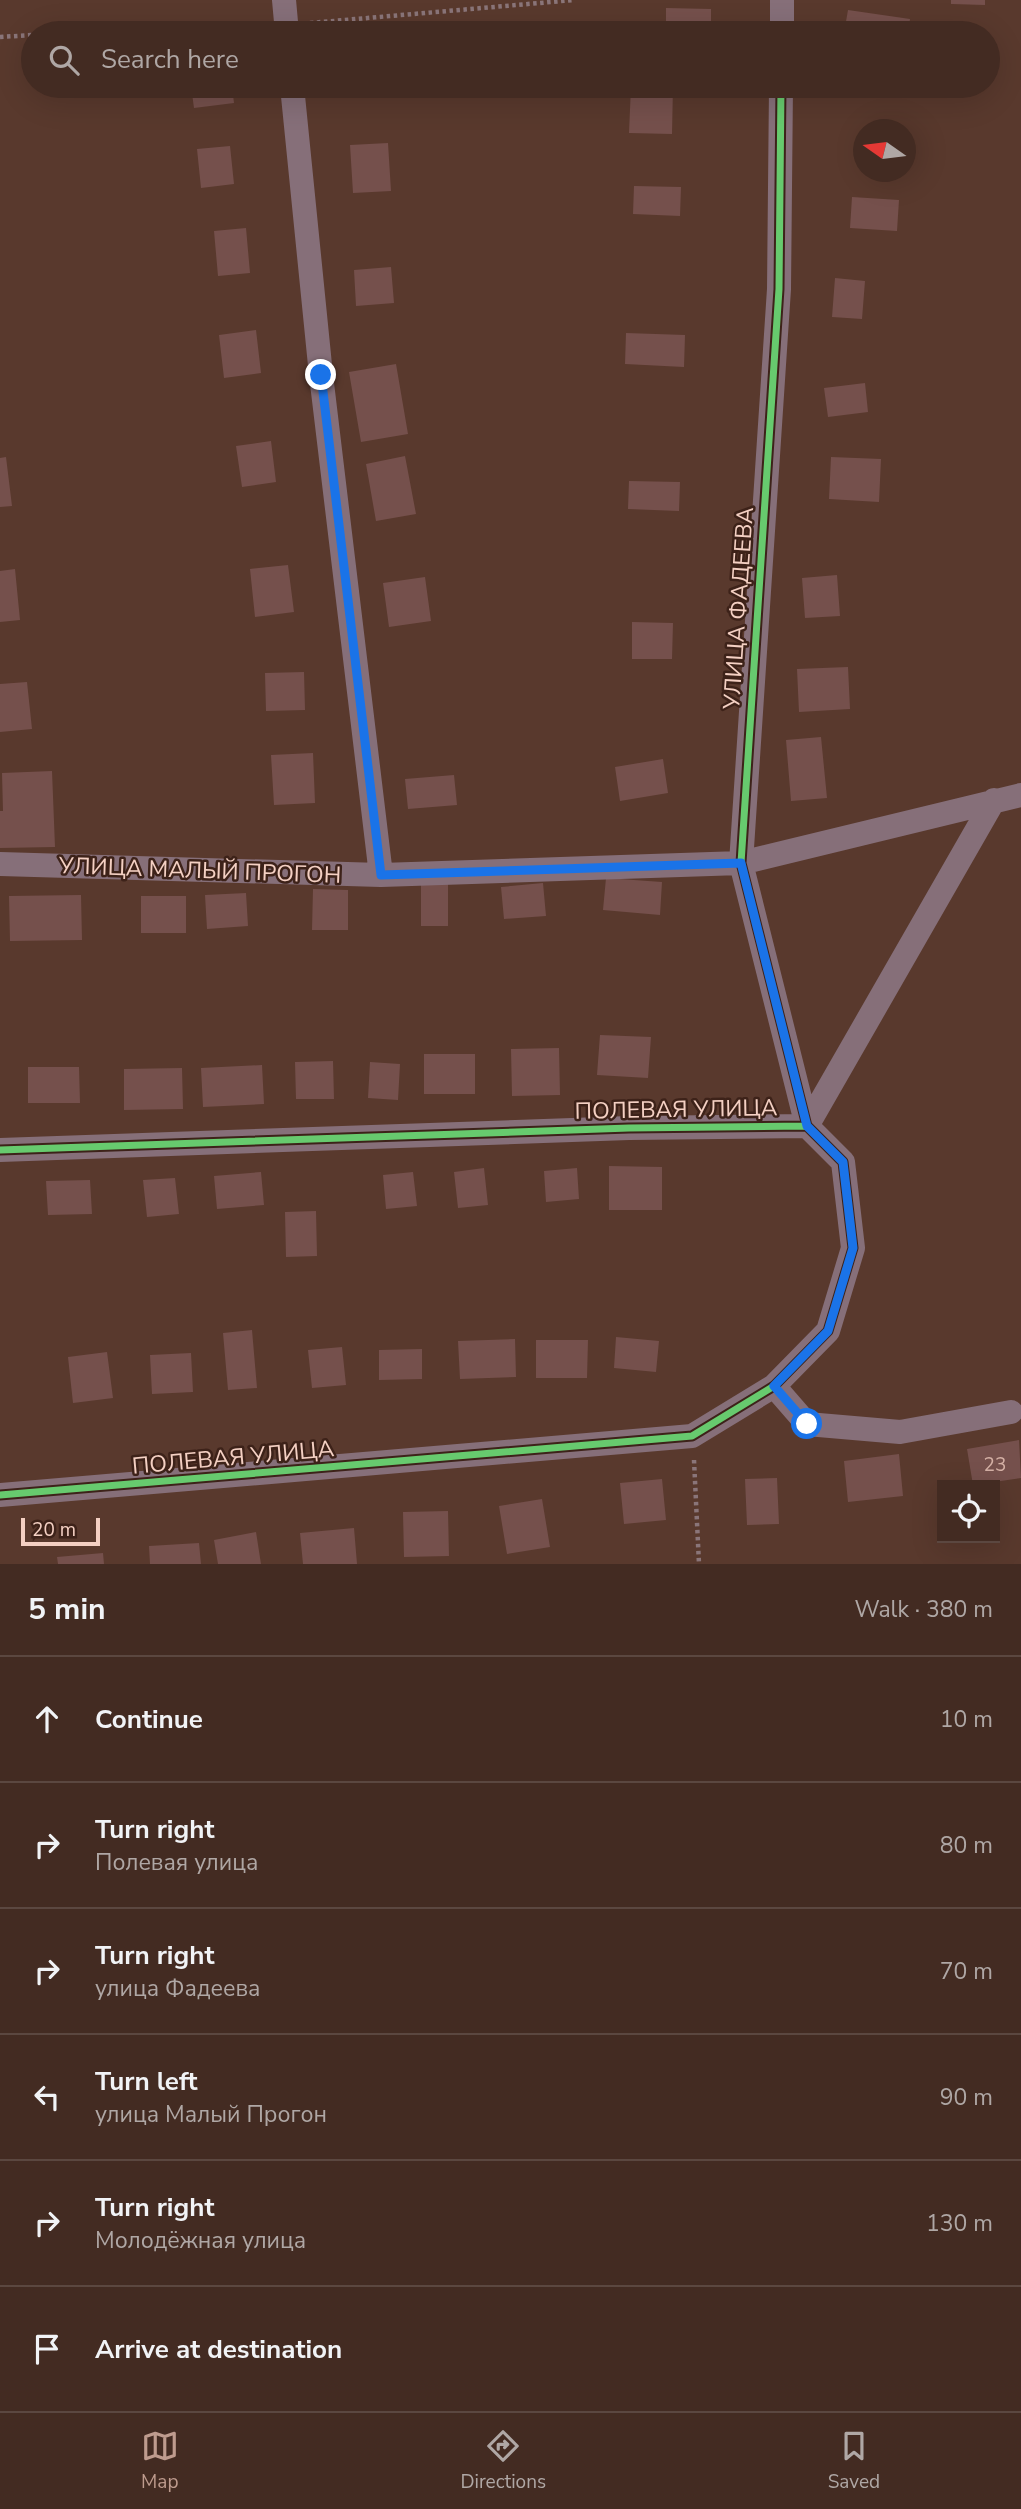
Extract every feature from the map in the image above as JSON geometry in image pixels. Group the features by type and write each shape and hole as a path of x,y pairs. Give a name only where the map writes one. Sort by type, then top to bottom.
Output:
{"street":[{"path":"284,0 286,21"},
{"path":"782,0 782,21"},
{"path":"293,98 321,375 381,875"},
{"name":"УЛИЦА ФАДЕЕВА","path":"781,98 779,289 741,863 807,1126"},
{"name":"УЛИЦА МАЛЫЙ ПРОГОН","path":"0,864 381,875 741,863 1021,795"},
{"path":"807,1126 994,800"},
{"name":"ПОЛЕВАЯ УЛИЦА","path":"0,1150 629,1128 807,1126 843,1162 853,1248 828,1331 774,1386 692,1436 0,1495"},
{"path":"774,1386 807,1424 900,1432 1011,1412"}],"path":[{"path":"366,21 574,0"},
{"path":"0,37 21,36"},
{"path":"692,1436 699,1564"}],"building":[{"path":"951,0 985,0 985,5 951,4"},
{"path":"666,8 711,9 711,21 666,21"},
{"path":"848,10 910,19 910,21 846,21"},
{"path":"193,98 233,98 234,103 194,108"},
{"path":"630,98 673,98 672,134 629,133"},
{"path":"388,143 391,191 353,193 350,145"},
{"path":"230,146 234,184 201,188 197,149"},
{"path":"634,186 681,187 680,216 633,214"},
{"path":"852,197 899,200 897,231 850,228"},
{"path":"246,228 250,273 218,276 214,231"},
{"path":"391,267 394,303 356,306 354,270"},
{"path":"835,278 865,281 862,319 832,317"},
{"path":"256,330 261,373 224,378 219,335"},
{"path":"626,333 685,335 684,367 625,364"},
{"path":"396,364 408,434 361,442 349,372"},
{"path":"865,383 868,412 828,417 824,388"},
{"path":"271,441 276,482 242,487 236,446"},
{"path":"405,456 416,514 376,521 366,464"},
{"path":"6,457 12,506 0,507 0,458"},
{"path":"831,457 881,459 879,502 829,499"},
{"path":"629,481 680,482 679,511 628,509"},
{"path":"288,565 294,612 255,617 250,569"},
{"path":"15,569 20,620 0,622 0,571"},
{"path":"837,575 840,616 805,618 802,578"},
{"path":"425,577 431,621 389,627 383,583"},
{"path":"632,622 673,623 672,659 632,659"},
{"path":"848,667 850,709 799,712 797,669"},
{"path":"304,672 305,710 266,711 265,673"},
{"path":"27,682 32,729 0,732 0,684"},
{"path":"821,737 827,798 791,801 786,740"},
{"path":"313,753 315,803 274,805 271,755"},
{"path":"663,759 668,793 620,801 615,767"},
{"path":"52,771 55,847 0,848 2,773"},
{"path":"454,775 457,805 408,809 405,779"},
{"path":"606,878 662,882 660,915 603,910"},
{"path":"421,881 448,881 448,926 421,926"},
{"path":"543,883 546,916 504,919 501,887"},
{"path":"313,889 348,890 348,930 312,930"},
{"path":"246,893 248,926 207,929 205,895"},
{"path":"81,895 82,940 10,941 9,896"},
{"path":"141,896 186,896 186,933 141,933"},
{"path":"600,1035 651,1037 648,1078 597,1075"},
{"path":"559,1048 560,1095 512,1096 511,1049"},
{"path":"424,1054 475,1054 475,1094 424,1094"},
{"path":"333,1061 334,1099 296,1099 295,1062"},
{"path":"370,1062 400,1064 398,1100 368,1098"},
{"path":"262,1065 264,1104 203,1107 201,1068"},
{"path":"28,1067 79,1067 80,1103 28,1103"},
{"path":"182,1068 183,1109 124,1110 124,1069"},
{"path":"609,1166 662,1167 662,1210 609,1210"},
{"path":"484,1168 488,1205 458,1208 454,1172"},
{"path":"577,1168 579,1199 546,1202 544,1171"},
{"path":"261,1172 264,1205 217,1209 214,1176"},
{"path":"413,1172 417,1206 386,1209 383,1175"},
{"path":"175,1178 179,1214 147,1217 143,1180"},
{"path":"90,1180 92,1214 48,1215 46,1181"},
{"path":"316,1211 317,1256 286,1257 285,1212"},
{"path":"252,1330 257,1388 228,1390 223,1333"},
{"path":"616,1337 659,1341 656,1372 614,1368"},
{"path":"515,1339 516,1377 460,1379 458,1341"},
{"path":"536,1340 588,1340 587,1378 536,1378"},
{"path":"342,1347 346,1385 312,1388 308,1350"},
{"path":"422,1349 422,1379 379,1380 379,1350"},
{"path":"107,1352 113,1398 73,1403 68,1357"},
{"path":"191,1353 193,1392 152,1394 150,1355"},
{"path":"1019,1440 1021,1478 1000,1481 972,1480 967,1449"},
{"path":"899,1454 903,1496 848,1502 844,1461"},
{"path":"777,1478 779,1524 747,1525 745,1479"},
{"path":"662,1479 666,1520 624,1524 620,1483"},
{"path":"542,1499 550,1547 507,1554 499,1506"},
{"path":"448,1511 449,1556 404,1557 403,1512"},
{"path":"354,1528 357,1564 303,1564 300,1533"},
{"path":"256,1532 261,1564 218,1564 214,1540"},
{"path":"199,1543 201,1564 150,1564 149,1546"},
{"path":"103,1553 104,1564 58,1564 57,1557"}],"cycle path":[{"path":"781,98 779,289 741,863 807,1126"},
{"path":"0,1150 629,1128 807,1126 843,1162 853,1248 828,1331 774,1386 692,1436 0,1495"}],"route":[{"path":"321,375 381,875 741,863 807,1126 843,1162 853,1248 828,1331 774,1386 807,1424"}]}
